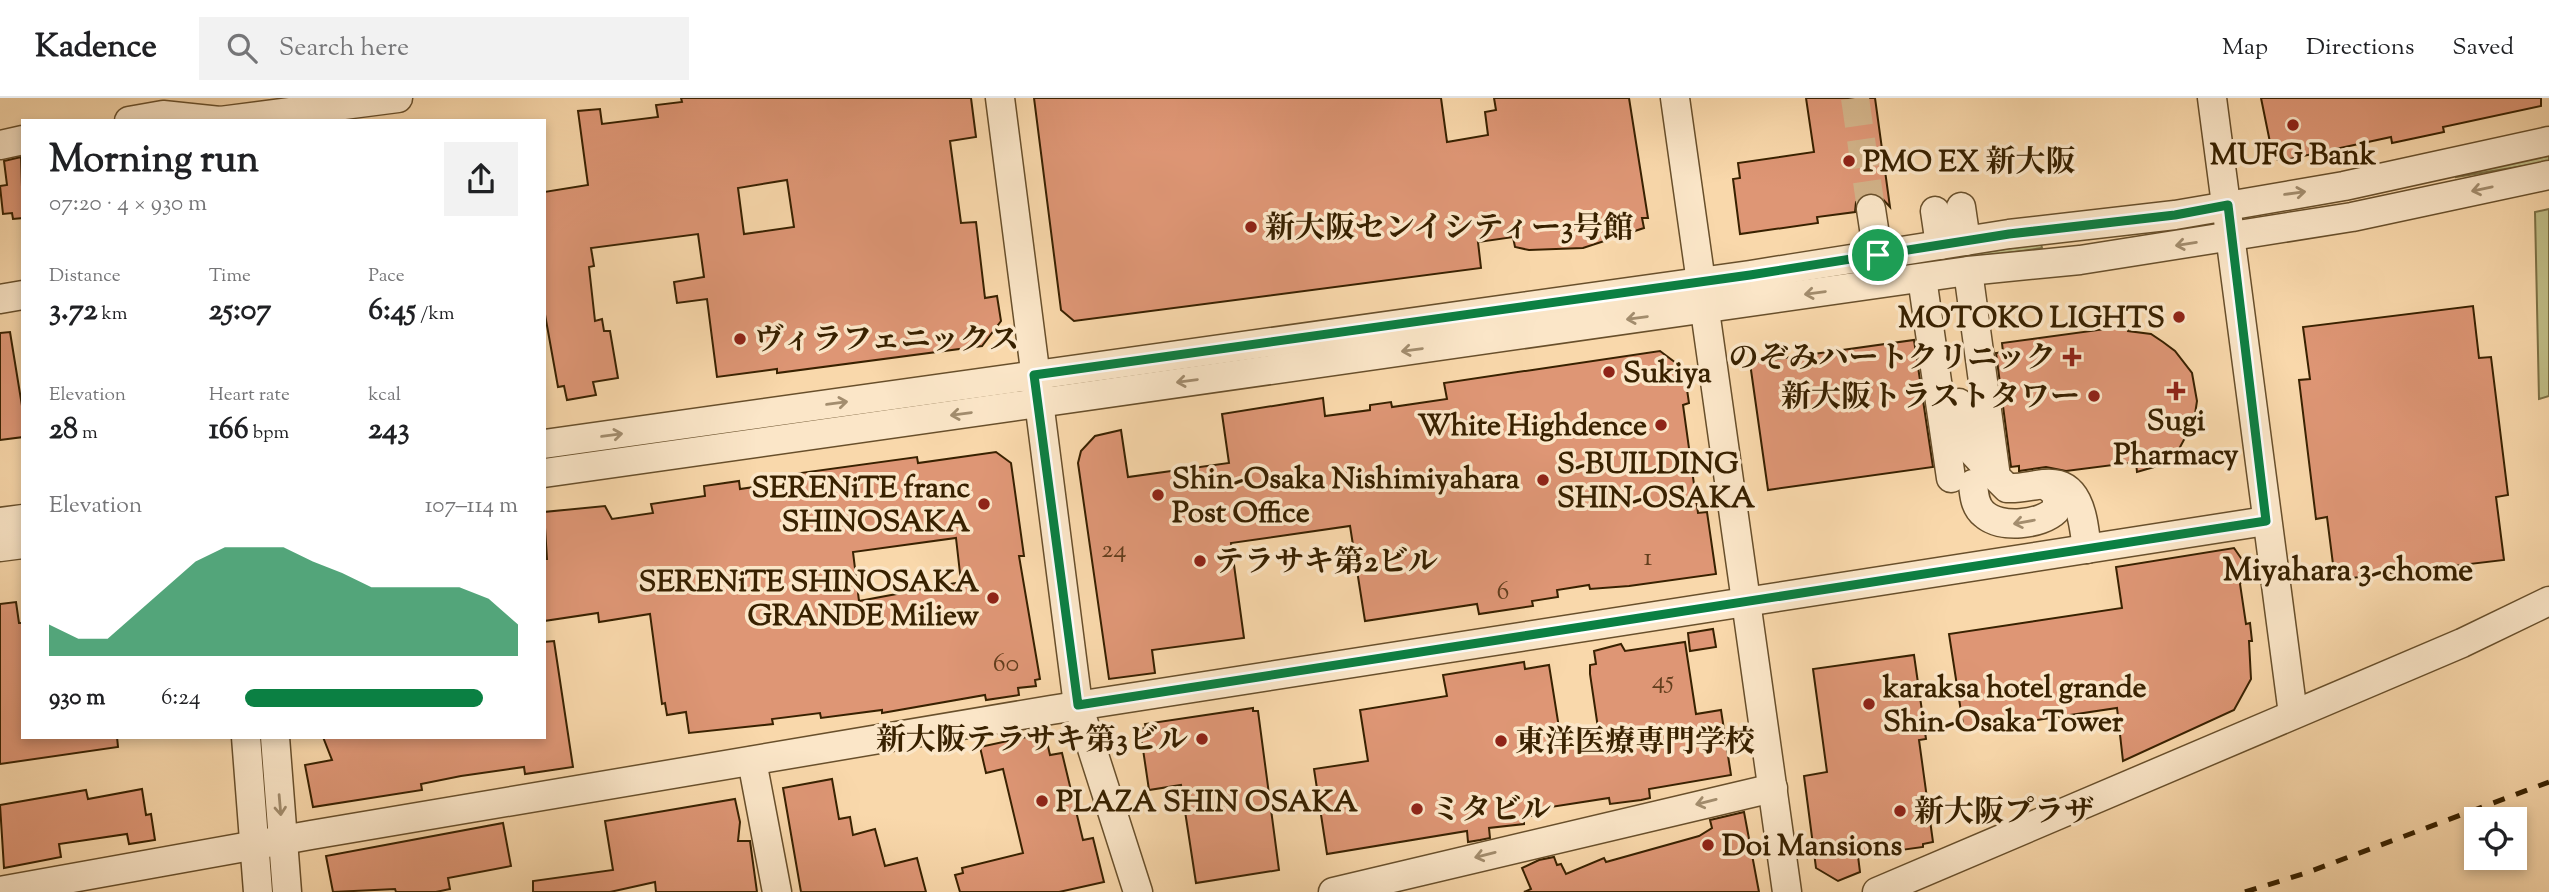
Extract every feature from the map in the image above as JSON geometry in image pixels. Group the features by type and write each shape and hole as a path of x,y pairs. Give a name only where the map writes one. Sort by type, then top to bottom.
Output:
{"street":[{"path":"199,114 220,98"},
{"path":"139,119 163,114 199,114 398,98"},
{"path":"999,98 1078,705 1138,892"},
{"path":"1675,98 1787,892"},
{"path":"2212,98 2293,714"},
{"path":"0,145 21,140"},
{"path":"546,473 1036,389 1701,281 1953,243 2175,215 2344,186 2549,141"},
{"path":"546,444 1036,389 1705,309 1968,271 2080,260 2352,217 2549,175"},
{"path":"1871,209 1878,255"},
{"path":"1948,209 1953,243"},
{"path":"1968,271 1973,480"},
{"path":"1922,278 1973,480"},
{"path":"0,299 21,295"},
{"path":"1951,352 1973,480"},
{"path":"1973,480 2007,488 2045,484 2063,486 2074,496 2081,511 2087,549"},
{"path":"0,522 21,519"},
{"path":"0,891 283,840 1078,705 2266,521"},
{"path":"0,547 21,544"},
{"path":"1877,892 2462,643 2549,601"},
{"path":"246,739 258,892"},
{"path":"275,739 287,892"},
{"path":"752,761 777,892"},
{"path":"1333,892 1773,788"}],"shaded area":[{"path":"2549,156 2549,162 2456,177 2456,173"},
{"path":"2549,209 2549,396 2539,399 2535,212"},
{"path":"2041,244 2042,248 1763,288 1762,283"}],"building":[{"path":"681,98 971,98 976,137 950,141 961,223 976,222 985,298 997,296 1001,321 982,346 777,373 777,369 717,377 707,299 677,303 674,282 704,277 698,234 591,248 594,266 589,267 595,321 602,319 604,331 610,331 618,378 593,382 596,395 567,400 564,386 558,387 546,320 546,192 588,185 578,111 600,109 602,124 658,117 656,105 682,102","holes":["787,180 794,227 744,234 738,188"]},
{"name":"新大阪センイシティー3号館","path":"1034,98 1441,98 1447,142 1488,135 1485,112 1496,110 1494,98 1629,98 1648,218 1642,218 1644,228 1583,248 1529,250 1515,247 1513,237 1478,242 1481,268 1074,321 1061,310"},
{"path":"1806,98 1875,98 1890,207 1878,194 1868,193 1856,202 1855,212 1817,217 1818,223 1740,234 1733,179 1740,178 1738,163 1814,152"},
{"path":"2261,98 2541,98 2541,106 2443,127 2444,132 2392,143 2391,137 2280,161 2273,157"},
{"path":"21,157 21,218 13,219 12,213 3,214 0,186 7,185 4,161"},
{"path":"2473,306 2479,358 2491,357 2508,495 2496,497 2504,560 2335,580 2327,517 2316,519 2299,380 2310,379 2303,327"},
{"name":"新大阪トラストタワー","path":"2127,326 2128,331 2151,334 2163,342 2175,351 2192,373 2197,401 2194,421 2179,449 2154,467 2137,472 2136,462 2066,471 2046,467 2019,471 2019,466 2011,467 1996,353 2003,352 2002,343"},
{"path":"10,332 21,400 21,437 0,440 0,333"},
{"path":"1914,340 1933,467 1768,490 1750,363"},
{"path":"1660,351 1684,369 1689,403 1683,405 1698,513 1707,512 1716,574 1629,586 1590,589 1589,585 1557,590 1558,597 1532,601 1533,606 1479,614 1477,604 1365,621 1350,526 1231,543 1244,638 1152,650 1155,673 1109,679 1078,463 1081,451 1095,436 1121,430 1128,477 1229,463 1222,414 1323,398 1325,416 1370,410 1370,405 1391,402 1392,407 1447,399 1444,383"},
{"path":"996,452 1011,463 1024,556 1019,556 1040,679 1035,680 1036,686 1018,688 1019,695 986,700 985,695 882,713 882,710 821,718 820,713 772,719 773,724 689,733 686,712 667,715 665,703 662,704 650,614 599,622 598,613 546,621 546,512 605,506 612,519 653,513 651,504 705,496 704,486 739,481 740,489 787,482 786,475 917,457 918,463","holes":["956,538 961,582 859,601 853,552"]},
{"path":"2234,548 2243,561 2243,578 2240,584 2246,624 2250,623 2252,641 2249,641 2251,679 2234,710 2123,761 2117,708 1964,731 1949,634 2122,608 2116,567"},
{"path":"16,602 21,623 21,739 117,739 118,747 0,764 0,604"},
{"path":"1713,629 1716,647 1690,651 1688,633"},
{"path":"554,641 573,767 525,774 524,767 461,776 421,784 422,790 313,807 305,765 332,760 324,739 546,739 546,642"},
{"path":"1685,642 1696,714 1721,710 1731,775 1649,789 1650,798 1641,800 1610,804 1609,798 1544,808 1545,814 1524,817 1524,824 1489,828 1490,838 1480,840 1468,842 1467,831 1327,854 1314,769 1368,761 1360,710 1447,696 1443,675 1524,662 1525,669 1549,665 1560,734 1598,728 1590,674 1590,665 1596,664 1594,651 1621,644 1625,651"},
{"path":"1914,655 1926,739 1919,740 1933,842 1923,844 1923,847 1858,856 1860,872 1838,881 1816,868 1804,776 1827,772 1813,669"},
{"path":"1253,708 1253,711 1258,711 1279,870 1196,883 1181,785 1149,790 1140,729 1146,728 1145,724"},
{"name":"PLAZA SHIN OSAKA","path":"1045,733 1050,755 1062,753 1083,840 1093,838 1104,882 1059,892 960,892 955,875 963,873 962,868 1023,853 1003,769 986,773 980,747"},
{"path":"832,779 839,819 850,817 853,835 875,829 885,866 917,858 926,892 801,892 783,788"},
{"path":"142,789 146,815 151,814 155,840 129,844 127,834 59,844 61,857 4,868 0,805 86,790 88,799"},
{"path":"735,799 740,822 738,841 750,841 757,892 656,892 655,882 610,892 533,892 533,881 613,870 605,821"},
{"path":"1744,812 1759,892 1524,892 1531,889 1522,868 1539,860 1554,857 1557,865 1561,864 1566,874 1604,858 1606,862 1699,836 1712,828 1710,820"},
{"path":"503,823 511,866 448,878 450,889 436,892 396,892 395,889 333,892 326,856"}],"tunnel":[{"path":"1855,98 1871,209"}],"railway":[{"path":"2245,892 2306,873 2549,782"}],"place":[{"name":"MUFG Bank","path":"2293,125"},
{"name":"PMO EX 新大阪","path":"1849,161"},
{"name":"新大阪センイシティー3号館","path":"1251,227"},
{"name":"MOTOKO LIGHTS","path":"2179,317"},
{"name":"ヴィラフェニックス","path":"740,339"},
{"name":"のぞみハートクリニック","path":"2072,357"},
{"name":"Sukiya","path":"1609,372"},
{"name":"Sugi Pharmacy","path":"2176,391"},
{"name":"新大阪トラストタワー","path":"2094,396"},
{"name":"White Highdence","path":"1661,425"},
{"name":"S-BUILDING SHIN-OSAKA","path":"1543,480"},
{"name":"Shin-Osaka Nishimiyahara Post Office","path":"1158,495"},
{"name":"SERENiTE franc SHINOSAKA","path":"984,504"},
{"name":"テラサキ第2ビル","path":"1200,561"},
{"name":"SERENiTE SHINOSAKA GRANDE Miliew","path":"993,598"},
{"name":"karaksa hotel grande Shin-Osaka Tower","path":"1869,704"},
{"name":"新大阪テラサキ第3ビル","path":"1202,739"},
{"name":"東洋医療専門学校","path":"1501,741"},
{"name":"PLAZA SHIN OSAKA","path":"1042,801"},
{"name":"ミタビル","path":"1417,809"},
{"name":"新大阪プラザ","path":"1900,811"},
{"name":"Doi Mansions","path":"1708,845"}],"district":[{"name":"Miyahara 3-chome","path":"2348,569"}],"route":[{"path":"2228,205 2266,521 1078,705 1034,375 1878,255 2009,234 2175,215 2228,205"}]}
